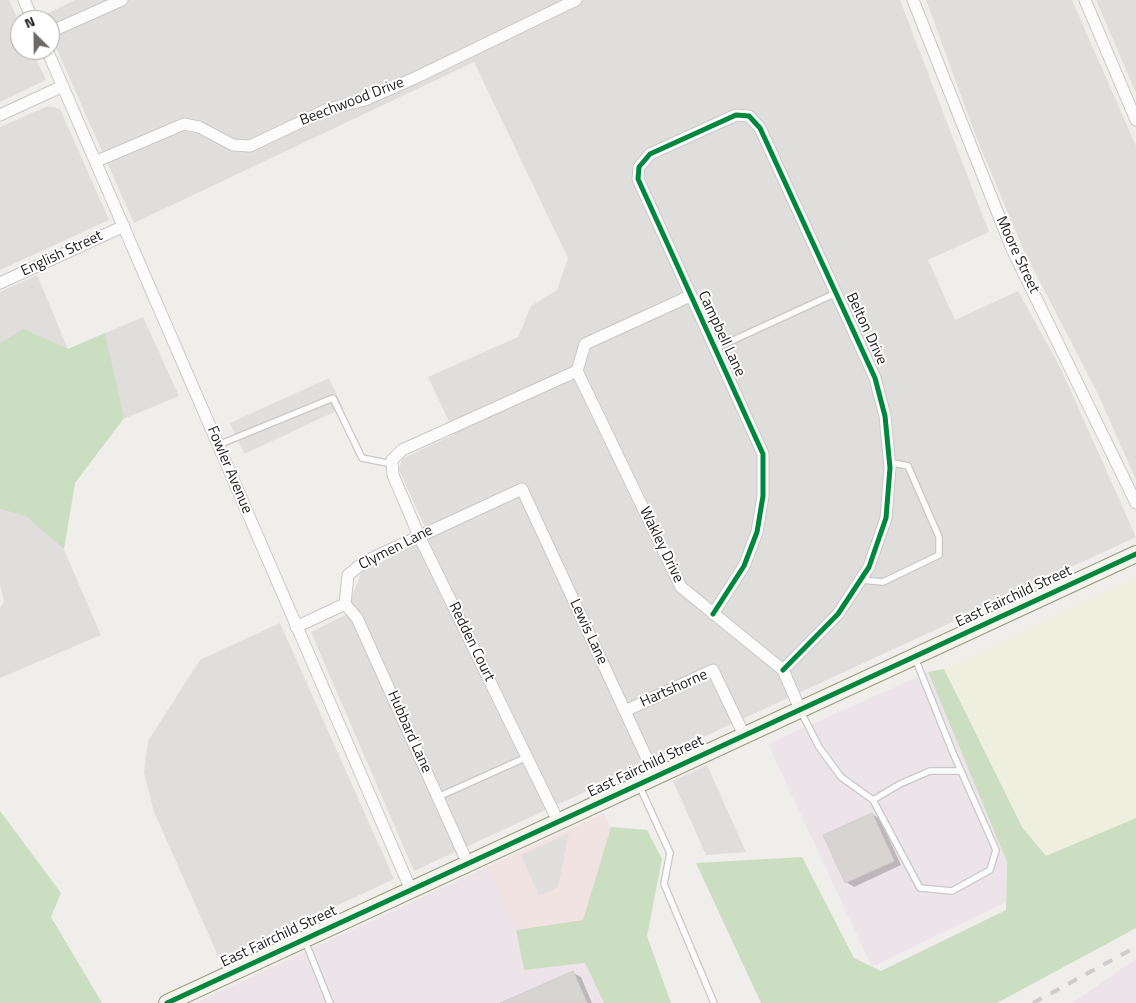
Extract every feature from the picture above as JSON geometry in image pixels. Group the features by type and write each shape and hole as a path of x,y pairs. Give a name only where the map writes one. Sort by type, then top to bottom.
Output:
{"street":[{"path":"60,28 122,0"},
{"name":"Beechwood Drive","path":"97,161 184,124 199,127 233,145 250,146 328,108 365,100 415,78 576,0"},
{"name":"Moore Street","path":"913,0 1012,248 1136,503"},
{"path":"1085,0 1136,120"},
{"name":"Fowler Avenue","path":"51,60 97,161 218,446 411,890"},
{"path":"0,115 63,86"},
{"name":"Belton Drive","path":"736,115 749,116 760,128 875,378 885,416 889,462 886,518 869,567 838,614 784,670"},
{"name":"Campbell Lane","path":"713,614 744,566 757,532 764,496 763,454 638,179 639,167 650,154 736,115"},
{"name":"English Street","path":"0,283 124,226"},
{"path":"392,462 402,450 577,371 585,344 690,296"},
{"name":"Wakley Drive","path":"577,371 681,587 784,670 800,709"},
{"name":"Redden Court","path":"392,462 393,475 419,536 558,821"},
{"name":"Clymen Lane","path":"345,604 348,575 364,562 522,489"},
{"name":"Lewis Lane","path":"522,489 655,776"},
{"name":"East Fairchild Street","path":"167,1003 638,783 1136,554"},
{"path":"296,627 345,604"},
{"name":"Hubbard Lane","path":"345,604 357,618 468,864"},
{"name":"Hartshorne","path":"625,711 713,670 744,735"}],"lane":[{"path":"714,349 836,292"},
{"path":"218,446 333,398 362,458 392,462"},
{"path":"861,580 883,582 939,555 939,537 908,466 889,462"},
{"path":"800,709 819,747 841,776 873,800 920,888 952,891 990,870 996,850 914,656"},
{"path":"438,797 528,757"},
{"path":"873,800 900,784 930,771 961,771"},
{"path":"638,783 670,853 664,884 714,1003"},
{"path":"305,939 330,1003"}],"shaded area":[{"path":"0,0 9,0 14,10 10,10 10,60 37,60 46,80 0,102"},
{"path":"75,0 900,0 989,232 928,260 955,320 1018,291 1061,369 1136,537 414,871 311,632 345,615 362,571 430,538 399,470 402,459 455,434 428,377 518,337 531,306 557,290 568,258 474,62 134,223 60,56 60,10 54,10"},
{"path":"85,0 138,0 86,24 78,3"},
{"path":"390,0 396,0 425,64 397,77 366,11"},
{"path":"926,0 1072,0 1136,146 1136,480 1098,394 1024,251 977,139"},
{"path":"1096,0 1136,0 1136,93"},
{"path":"48,106 60,109 109,220 0,270 0,127"},
{"path":"290,109 300,129 250,153 240,132"},
{"path":"174,111 183,131 117,162 108,142"},
{"path":"37,275 68,349 143,317 179,396 25,460 101,635 0,678 0,608 4,602 0,584 0,292"},
{"path":"329,378 343,408 244,454 230,423"},
{"path":"504,478 517,506 441,541 428,514"},
{"path":"280,623 394,879 220,960 154,812 144,773 148,741 200,660"},
{"path":"928,672 1007,862 1006,902 872,967 768,744"},
{"path":"507,745 520,773 454,803 441,775"},
{"path":"707,765 746,852 706,855 673,781"},
{"path":"604,813 611,827 583,921 516,930 487,867"},
{"path":"569,833 558,887 539,896 521,855"},
{"path":"487,867 516,930 524,970 585,963 604,1003 195,1003"},
{"path":"1136,959 1136,1003 1072,1003 1131,962"}],"green space":[{"path":"24,329 68,349 105,333 124,418 75,483 64,549 26,516 0,509 0,343"},
{"path":"1136,577 1136,818 1046,856 1022,827 944,669"},
{"path":"944,669 1022,827 1046,856 1136,818 1136,928 997,1003 761,1003 696,863 802,857 854,958 881,971 1006,910 1007,862 928,672"},
{"path":"0,811 61,893 51,917 102,1003 0,1003"},
{"path":"611,827 647,830 662,859 647,936 671,1003 604,1003 585,963 524,970 516,930 583,920"}],"building":[{"path":"872,813 894,861 845,883 823,835"},
{"path":"573,971 587,1003 500,1003"}],"railway":[{"path":"1033,1003 1136,947"}],"cycle path":[{"path":"713,614 744,566 757,532 763,496 763,454 638,179 639,167 650,154 736,115 749,116 760,128 875,378 885,416 890,468 886,518 869,567 838,614 783,670"},
{"path":"167,1003 1136,554"}]}
